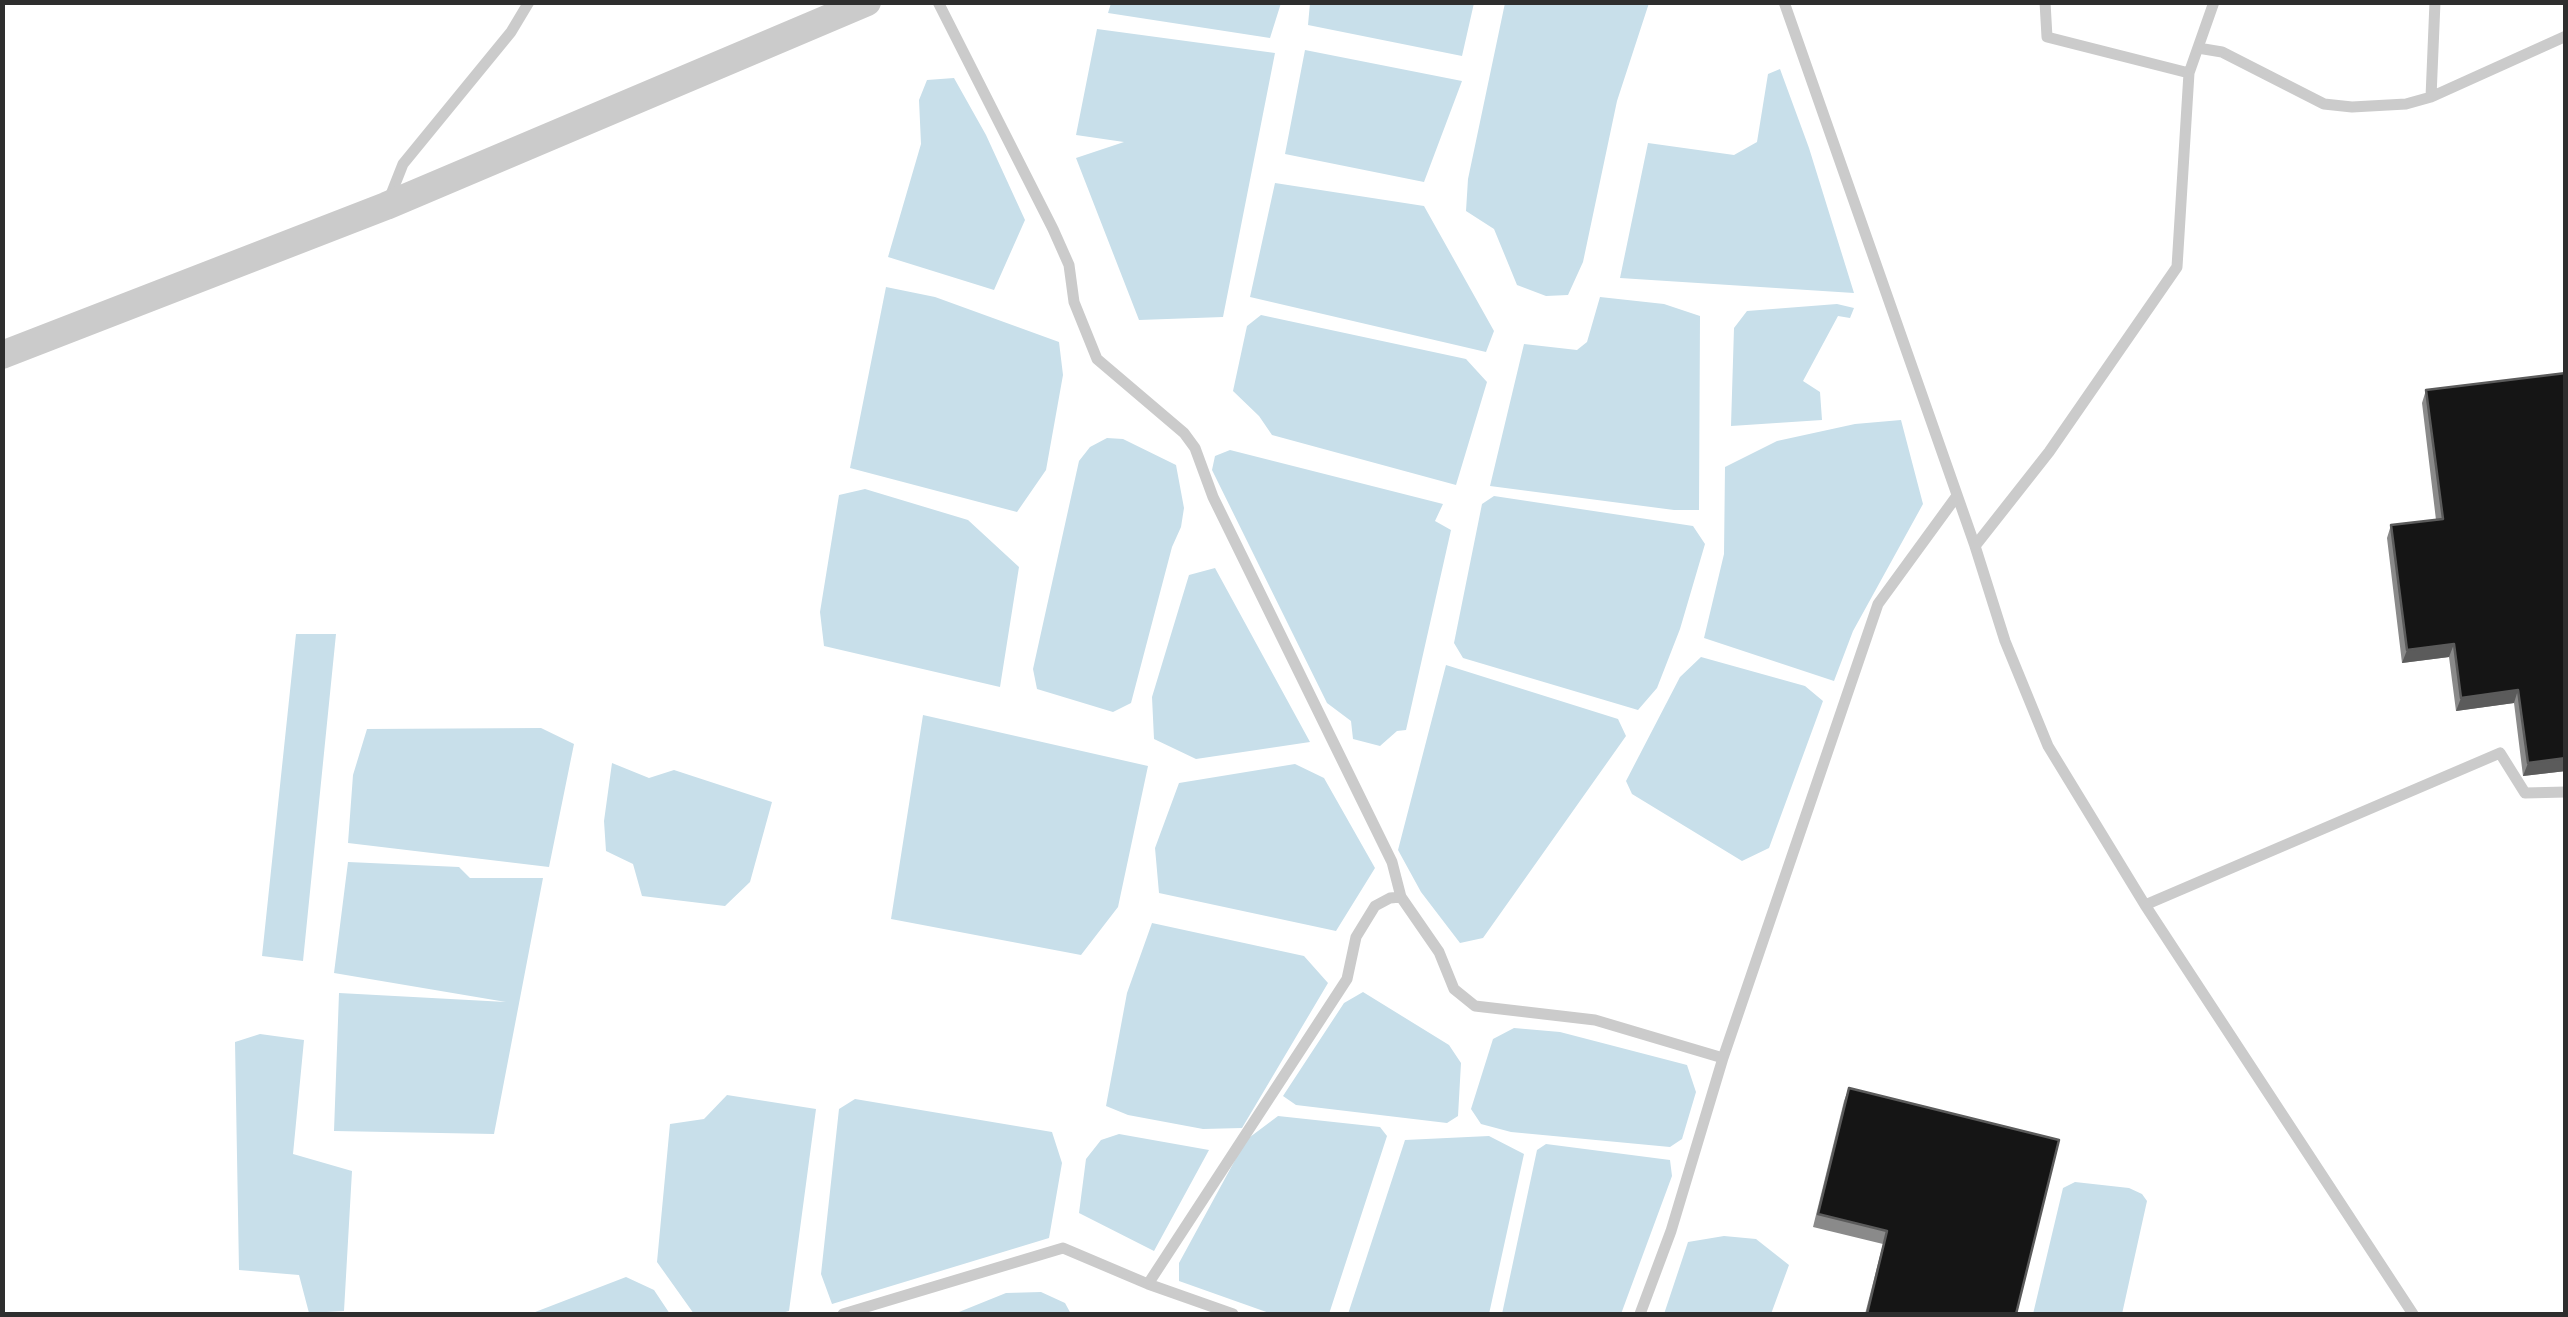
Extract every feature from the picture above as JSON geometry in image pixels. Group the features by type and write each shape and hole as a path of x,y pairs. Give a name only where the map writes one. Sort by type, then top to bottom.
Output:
{"street":[{"path":"2,355 386,206 867,2"}],"lane":[{"path":"386,206 403,164 511,32 529,2"},
{"path":"938,2 1053,229 1068,265 1074,302 1097,359 1184,433 1196,448 1213,497 1392,862 1401,897 1439,952 1454,990 1474,1006 1595,1020 1723,1058"},
{"path":"1784,2 1976,546 2005,642 2048,746 2145,906 2412,1314"},
{"path":"2045,2 2047,37 2189,73"},
{"path":"1976,546 2049,452 2177,268 2189,73 2214,2"},
{"path":"2431,97 2436,2"},
{"path":"2198,48 2222,52 2324,104 2352,106 2406,104 2431,97 2566,36"},
{"path":"1640,1314 1671,1231 1723,1058 1878,604 1956,496"},
{"path":"2145,906 2500,753 2525,792 2566,792"},
{"path":"1148,1284 1347,979 1356,938 1375,906 1401,897"},
{"path":"843,1314 1063,1248 1233,1314"}],"water":[{"path":"1111,2 1281,3 1270,38 1108,13"},
{"path":"1310,2 1474,3 1462,56 1308,25"},
{"path":"1505,3 1649,3 1617,101 1583,262 1568,295 1546,296 1517,285 1494,229 1466,211 1468,179"},
{"path":"1097,29 1275,53 1223,317 1139,320 1076,158 1124,142 1076,135"},
{"path":"1305,50 1462,81 1424,182 1285,154"},
{"path":"1780,69 1854,293 1620,278 1648,143 1734,155 1757,142 1768,74"},
{"path":"954,78 986,135 1025,220 994,290 888,257 921,144 919,100 927,80"},
{"path":"1275,183 1424,206 1494,331 1486,352 1250,297"},
{"path":"886,287 935,297 1059,342 1063,375 1046,470 1017,512 850,468"},
{"path":"1600,297 1664,304 1700,316 1699,510 1490,486 1524,344 1577,350 1587,342"},
{"path":"1837,304 1854,308 1850,318 1838,316 1803,381 1820,392 1822,420 1731,426 1734,328 1747,311"},
{"path":"1261,315 1466,359 1487,382 1456,485 1272,435 1233,391 1247,326"},
{"path":"1901,420 1923,504 1853,631 1834,681 1704,638 1724,554 1725,467 1777,441 1855,424"},
{"path":"1107,438 1123,439 1176,465 1184,508 1131,703 1113,712 1037,689 1033,669 1079,461 1090,447"},
{"path":"1230,450 1443,504 1435,521 1451,530 1406,730 1397,731 1380,746 1353,739 1351,721 1327,703 1212,470 1215,456"},
{"path":"865,489 968,520 1019,567 1000,687 824,646 820,612 839,495"},
{"path":"1494,496 1693,526 1705,544 1680,629 1657,688 1638,710 1463,658 1454,643 1482,504"},
{"path":"1215,568 1310,742 1196,759 1154,739 1152,697 1189,575"},
{"path":"296,634 336,634 303,961 262,956"},
{"path":"1701,657 1805,686 1823,701 1769,848 1742,861 1632,794 1626,781 1680,677"},
{"path":"1446,665 1618,719 1626,736 1483,938 1460,943 1421,892 1398,850"},
{"path":"923,715 1148,766 1118,907 1081,955 891,919"},
{"path":"541,728 574,744 549,867 348,843 353,775 367,729"},
{"path":"612,763 649,778 674,770 772,802 750,882 725,906 642,896 633,864 606,851 604,821"},
{"path":"1295,764 1324,778 1375,868 1336,931 1159,893 1155,848 1179,783"},
{"path":"348,862 459,867 470,878 543,878 494,1134 334,1131 339,993 506,1002 334,973"},
{"path":"1152,923 1304,956 1328,983 1242,1128 1203,1129 1128,1115 1106,1106 1127,993"},
{"path":"1363,992 1449,1045 1461,1063 1458,1116 1447,1123 1296,1105 1283,1096 1344,1003"},
{"path":"1514,1028 1560,1032 1687,1065 1696,1092 1682,1139 1670,1147 1511,1132 1481,1124 1471,1109 1493,1039"},
{"path":"260,1034 304,1040 293,1154 352,1171 344,1311 309,1313 299,1275 239,1270 235,1042"},
{"path":"727,1095 816,1109 789,1311 778,1314 694,1314 657,1262 670,1124 704,1119"},
{"path":"855,1099 1052,1132 1062,1163 1049,1238 832,1304 821,1274 839,1109"},
{"path":"1278,1116 1380,1127 1387,1136 1329,1314 1272,1314 1179,1281 1179,1263 1246,1140"},
{"path":"1119,1134 1209,1150 1154,1251 1079,1213 1086,1159 1101,1140"},
{"path":"1489,1136 1524,1154 1489,1314 1348,1314 1405,1140"},
{"path":"1546,1144 1670,1160 1672,1176 1621,1314 1502,1314 1537,1150"},
{"path":"2075,1182 2129,1188 2147,1201 2122,1314 2033,1314 2063,1188"},
{"path":"1724,1236 1756,1239 1789,1265 1771,1314 1664,1314 1688,1242"},
{"path":"626,1277 654,1290 670,1314 530,1314"},
{"path":"1041,1292 1065,1303 1071,1314 954,1314 1006,1293"}],"building":[{"path":"2566,373 2566,758 2528,763 2518,690 2461,698 2454,644 2407,650 2391,525 2443,519 2426,390"},
{"path":"1849,1088 2059,1140 2016,1314 1867,1314 1887,1231 1818,1214"}]}
